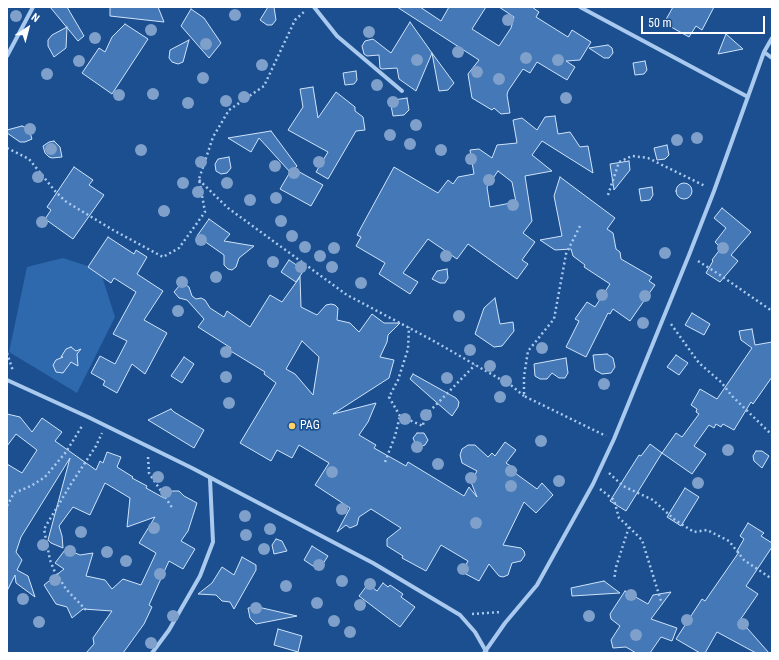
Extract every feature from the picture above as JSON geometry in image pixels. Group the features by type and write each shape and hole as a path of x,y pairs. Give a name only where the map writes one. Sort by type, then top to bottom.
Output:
{"street":[{"path":"7,56 33,7"},
{"path":"314,7 337,36 402,91"},
{"path":"580,7 748,97"},
{"path":"7,380 148,446 373,563 460,615 475,632 486,652 505,623 537,586 593,484 614,440 714,191 764,52 772,38"},
{"path":"764,52 772,58"},
{"path":"152,653 169,630 200,576 213,542 210,479"}],"path":[{"path":"7,148 29,159 65,201 113,230 163,257 179,248 205,212 199,179 213,137 229,110 264,86 295,20 309,7"},
{"path":"608,195 620,162 632,156 648,158 714,191"},
{"path":"199,179 228,208 347,295 409,327 512,386 524,396 614,440"},
{"path":"524,396 524,376 528,351 554,319 566,254 580,226"},
{"path":"689,255 772,311"},
{"path":"664,316 676,330 699,363 721,382 732,396 772,435"},
{"path":"409,327 408,349 398,380 389,397 400,416 423,426 424,417 475,365"},
{"path":"7,353 19,386"},
{"path":"384,462 395,436 400,416"},
{"path":"7,506 14,493 31,486 45,477 66,452 88,417"},
{"path":"86,610 66,589 54,570 50,560 44,530 71,484 96,446 105,425"},
{"path":"148,446 149,473 173,509"},
{"path":"601,466 623,486 653,500 675,520 694,532 707,530 729,541 744,560 772,579"},
{"path":"593,484 614,500 619,518 642,540 661,601"},
{"path":"614,580 616,566 630,527"},
{"path":"460,615 504,612"}],"shaded area":[{"path":"63,258 100,270 115,317 77,393 9,352 27,267"}],"building":[{"path":"50,7 67,7 84,36 78,41"},
{"path":"110,7 158,7 164,22 110,16"},
{"path":"268,7 274,7 276,20 272,25 267,25 260,20"},
{"path":"397,7 420,7 441,21 449,7 486,7 472,29 499,46 511,28 514,17 499,7 532,7 539,12 536,17 568,37 572,30 591,42 580,60 566,61 575,67 567,80 537,62 530,73 523,69 508,91 507,95 510,113 501,114 494,108 492,110 472,98 468,74 479,60"},
{"path":"673,7 714,7 702,30 696,26 689,37 664,23"},
{"path":"191,9 204,18 221,43 209,58 181,26"},
{"path":"410,22 432,53 416,91 399,79 397,68 380,68 379,55 367,56 364,54 362,46 365,41 373,39 391,53"},
{"path":"125,24 148,39 112,94 82,73 99,48 105,52 112,37"},
{"path":"67,27 66,48 54,57 48,46 48,40 52,35"},
{"path":"726,34 743,49 718,54"},
{"path":"189,40 183,62 178,64 172,62 169,58 170,50"},
{"path":"608,45 612,48 613,53 609,58 604,58 589,48"},
{"path":"432,53 454,83 448,90 439,91"},
{"path":"645,61 647,70 644,74 635,75 633,63"},
{"path":"356,71 357,80 354,84 345,85 343,73"},
{"path":"313,87 318,118 336,92 355,107 355,111 363,117 365,130 356,131 328,179 316,172 328,152 288,130 303,107 300,89"},
{"path":"407,98 409,110 404,115 393,116 391,105 394,100"},
{"path":"555,116 558,134 570,132 580,147 588,146 593,173 542,141 532,155 552,171 525,176 532,221 523,233 535,242 522,260 528,264 517,279 468,244 457,259 428,239 403,273 418,282 410,294 379,274 385,263 356,246 361,237 357,235 394,167 438,193 448,180 453,184 458,177 474,174 470,150 479,149 492,158 497,145 517,143 513,120 522,118 537,130 545,117","holes":["498,171 512,182 516,202 490,207 487,187"]},
{"path":"22,126 29,129 32,139 25,142 20,142 7,133 7,130"},
{"path":"271,131 297,166 294,169 323,185 311,206 280,189 290,172 259,138 251,152 228,138"},
{"path":"54,141 60,147 62,157 52,158 45,153 43,146"},
{"path":"667,145 669,155 665,159 657,160 654,148"},
{"path":"229,157 231,168 227,173 221,174 216,171 215,164 218,159"},
{"path":"629,161 630,170 614,190 610,164"},
{"path":"74,167 93,180 89,185 104,195 73,239 45,219 51,210 47,207"},
{"path":"560,177 615,218 607,229 613,233 616,249 620,252 621,259 652,277 649,281 655,285 630,321 613,309 610,314 608,313 586,357 566,347 579,321 575,319 587,302 595,307 610,284 584,267 585,265 573,256 571,249 555,250 540,240 562,236 554,196"},
{"path":"681,183 687,183 692,188 690,197 687,199 681,199 676,194 676,188"},
{"path":"652,187 653,195 650,200 641,201 639,189"},
{"path":"722,208 751,232 731,255 738,261 720,282 706,273 713,261 712,260 721,248 715,242 726,228 714,218"},
{"path":"209,219 230,234 224,241 254,246 239,258 236,267 232,270 228,269 224,265 224,255 197,236"},
{"path":"108,237 134,254 136,250 147,257 137,274 163,291 144,320 167,333 145,374 132,364 117,393 103,385 105,381 91,373 100,356 115,364 127,341 113,334 136,292 114,278 111,283 88,267"},
{"path":"289,260 304,270 296,282 281,272"},
{"path":"447,269 448,278 445,283 440,283 432,279 437,271"},
{"path":"300,277 301,307 317,315 326,305 335,305 338,308 337,320 350,323 359,332 372,314 384,323 400,323 388,335 387,342 380,357 394,360 389,378 333,414 376,403 368,422 359,435 376,445 374,448 406,466 408,462 464,496 469,487 477,497 471,482 477,471 462,463 460,455 462,449 468,445 475,445 488,457 492,453 495,456 505,442 516,450 506,463 517,470 515,473 537,489 542,483 553,495 536,513 524,502 503,545 521,548 525,555 521,561 512,563 508,575 503,577 499,576 489,564 479,581 462,572 468,561 441,545 426,571 402,558 403,556 387,546 387,539 401,528 371,509 359,517 357,525 350,528 346,525 337,532 350,508 315,485 329,463 299,445 292,458 277,450 271,461 240,443 276,383 264,374 265,372 229,350 231,348 198,327 204,319 187,300 179,298 174,292 179,286 186,285 189,287 192,296 196,299 201,298 205,300 210,308 224,317 227,311 250,327 270,295 282,302","holes":["302,341 319,357 313,395 295,374 286,369"]},
{"path":"495,298 500,324 513,322 514,331 502,346 494,347 475,334 484,308"},
{"path":"692,313 710,324 704,335 685,325"},
{"path":"752,329 755,345 772,342 772,377 753,404 751,402 734,430 723,424 721,427 716,424 714,428 709,425 694,446 706,454 692,474 662,453 676,433 682,437 699,414 696,412 697,409 691,405 700,389 717,399 752,348 741,340 739,331"},
{"path":"71,347 76,351 81,349 77,354 78,366 71,362 63,373 56,372 53,365 56,360 63,357 61,357 66,349"},
{"path":"607,354 613,358 615,367 611,373 602,374 595,370 593,355"},
{"path":"676,355 688,363 679,375 667,367"},
{"path":"184,357 194,364 182,383 171,376"},
{"path":"566,358 568,373 565,378 559,378 552,373 547,379 540,379 535,376 534,364"},
{"path":"413,374 456,398 459,402 458,407 452,416 410,379"},
{"path":"171,409 204,430 194,448 148,420"},
{"path":"7,414 20,417 32,432 42,418 62,432 55,441 96,470 100,461 103,463 107,452 121,457 117,467 133,477 132,478 147,486 146,488 164,498 172,491 179,491 184,496 197,503 188,531 181,541 195,549 183,569 169,561 149,605 152,607 144,624 123,653 86,653 94,644 93,638 112,611 83,609 72,618 67,607 56,604 44,585 64,569 55,563 65,550 80,555 93,553 86,576 105,580 112,589 123,579 141,585 156,553 139,543 155,517 127,527 130,498 105,483 90,515 73,507 59,526 63,548 51,543 48,540 70,458 21,537 16,552 22,560 17,570 28,576 35,597 16,583 15,575 7,591 7,464 22,473 37,450 16,434 7,446"},
{"path":"417,433 424,433 428,440 425,445 417,448 413,438"},
{"path":"650,444 662,453 626,511 610,501 639,455 641,456"},
{"path":"756,451 762,451 769,456 762,468 754,461 753,456"},
{"path":"685,488 699,497 681,526 667,517"},
{"path":"748,523 764,533 761,536 772,543 772,547 746,586 758,594 740,620 769,653 756,653 717,632 705,653 700,653 676,639 702,599 705,601 739,552 737,551 744,539 740,536"},
{"path":"276,539 282,541 287,551 274,554 272,545"},
{"path":"312,546 328,556 319,570 304,560"},
{"path":"242,557 256,565 256,570 234,609 230,602 222,601 216,595 198,594 212,583 222,567 234,575"},
{"path":"604,581 620,593 572,596 571,588"},
{"path":"383,583 388,587 390,585 403,594 401,597 415,607 400,627 359,596 368,584 377,591"},
{"path":"625,591 648,604 653,595 671,592 651,619 677,628 672,641 661,637 650,653 636,653 626,647 613,648 611,640 620,626 611,619 610,614"},
{"path":"258,607 297,616 256,624 250,618 248,608"},
{"path":"278,629 302,636 298,652 274,645"}],"place":[{"name":"PAG","path":"292,426"}]}
